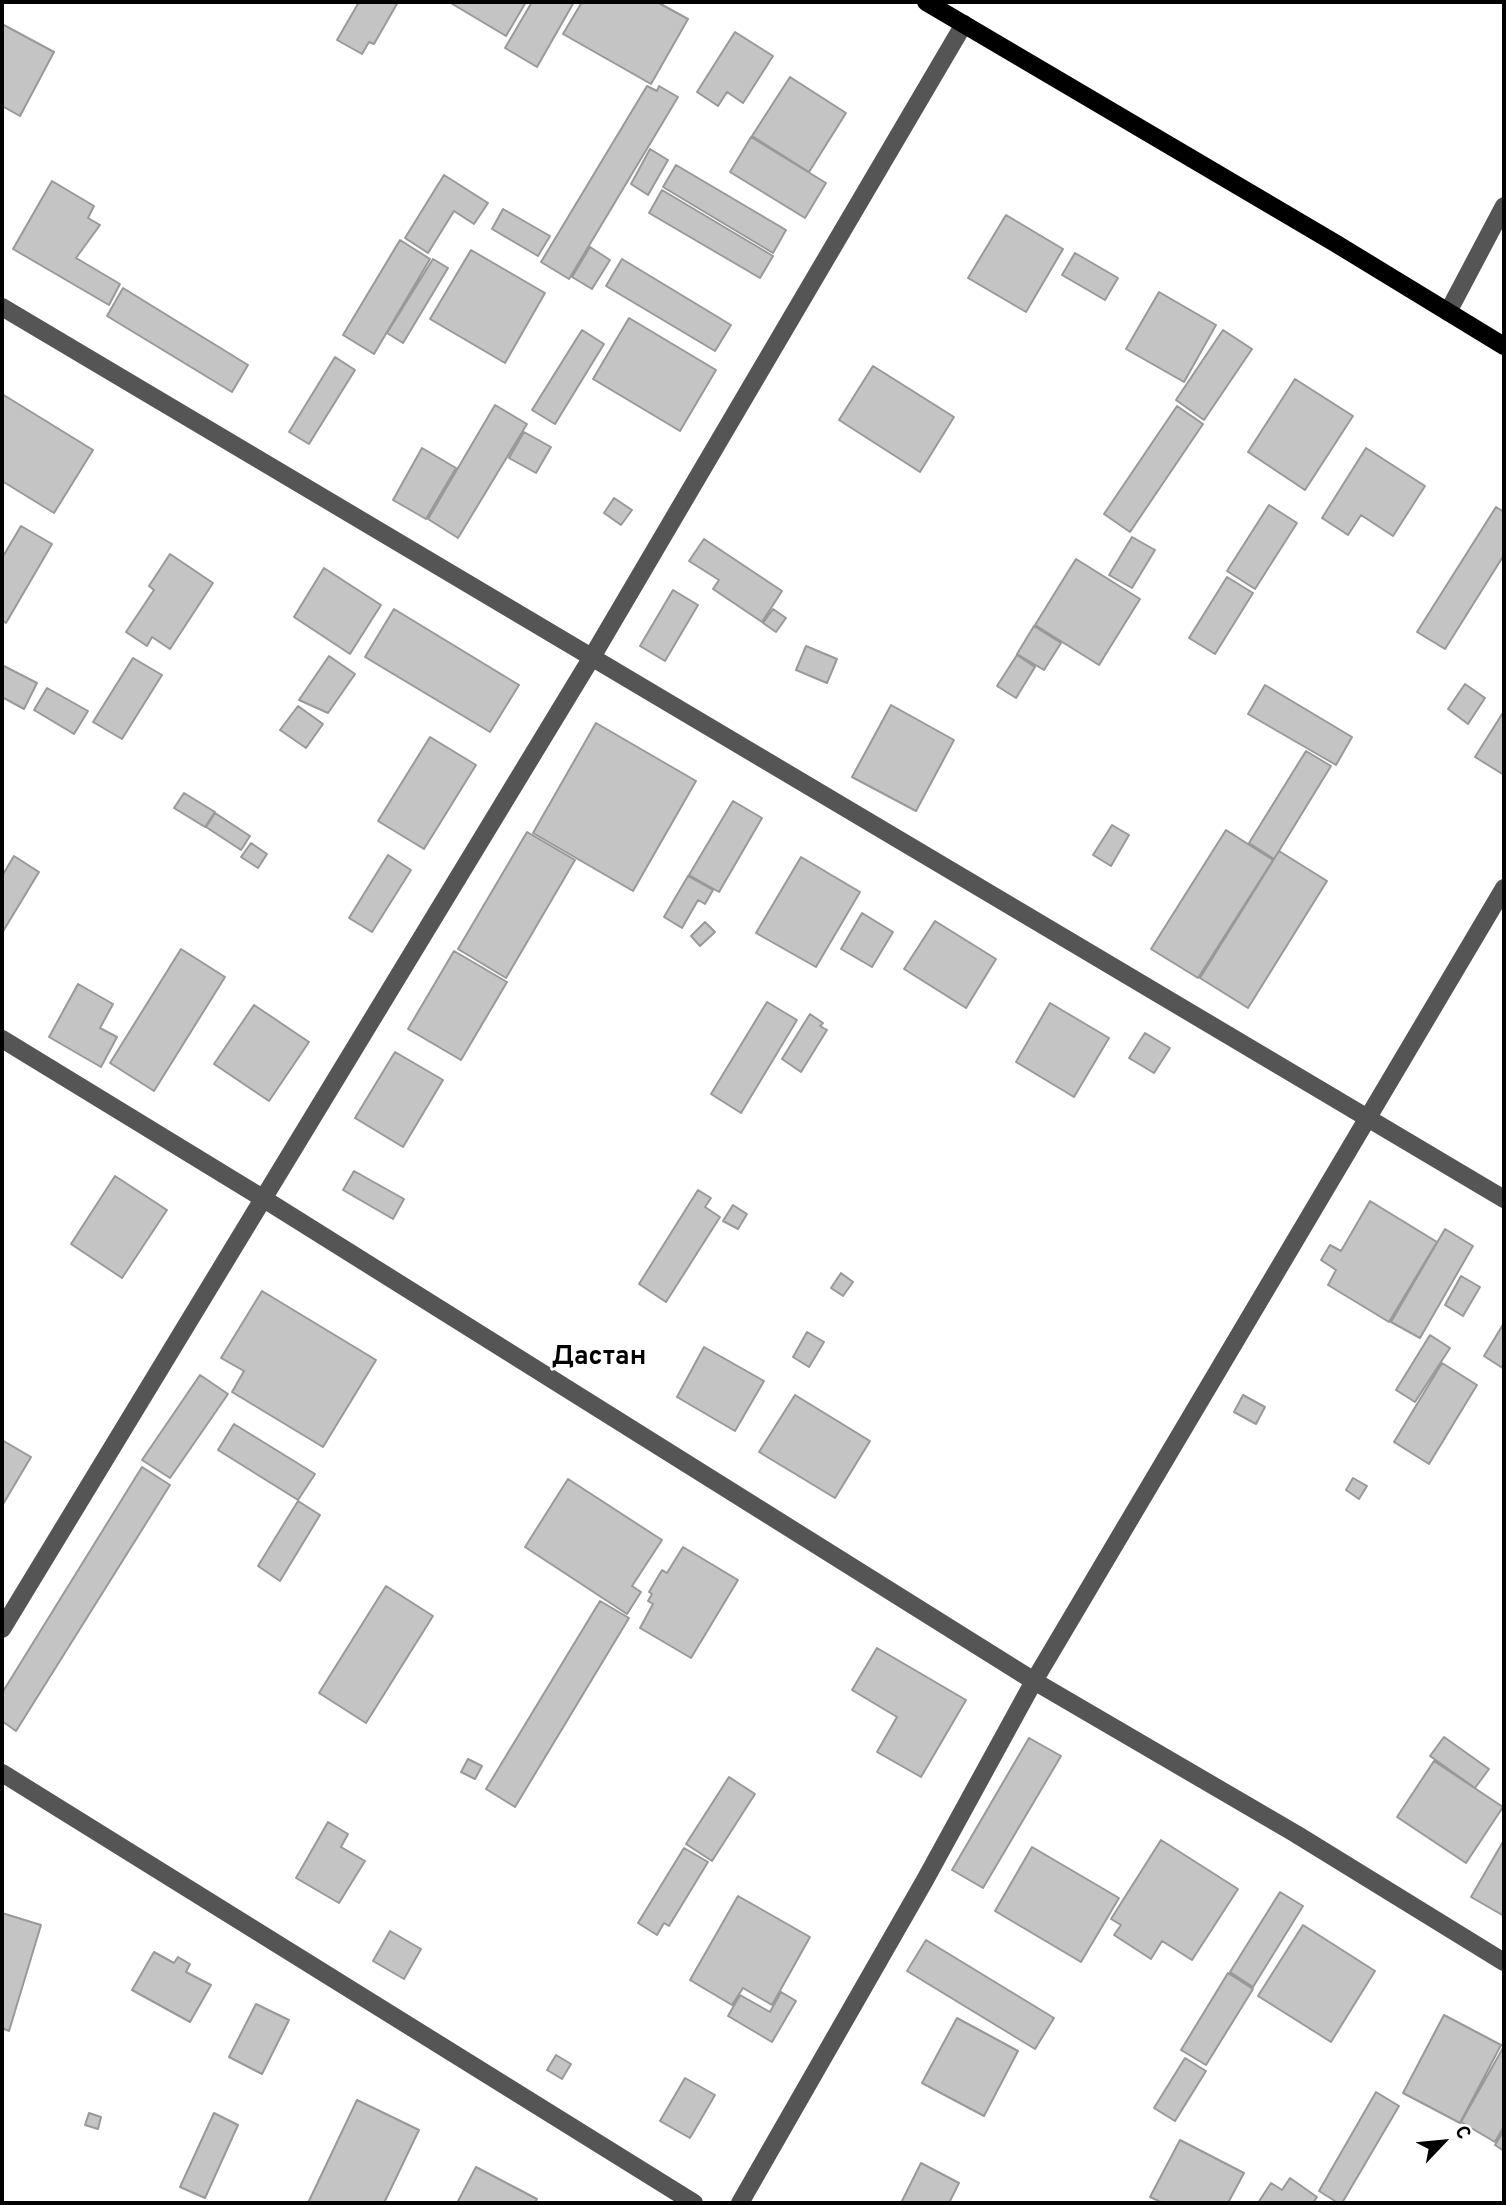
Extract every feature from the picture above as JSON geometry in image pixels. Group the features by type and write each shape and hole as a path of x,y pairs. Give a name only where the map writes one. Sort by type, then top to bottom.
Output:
{"main road":[{"path":"926,2 1504,346"}],"street":[{"path":"2,1629 592,657 964,24"},
{"path":"1448,312 1504,205"},
{"path":"2,307 1504,1199"},
{"path":"740,2203 925,1880 1034,1681 1504,888"},
{"path":"2,1039 264,1199 1034,1681 1296,1833 1504,1962"},
{"path":"2,1773 695,2203"}],"building":[{"path":"359,2 398,2 374,44 369,42 362,54 337,40"},
{"path":"449,2 526,2 506,36"},
{"path":"532,2 574,2 537,67 505,48"},
{"path":"582,2 657,2 688,19 651,84 563,34"},
{"path":"2,24 54,52 20,116 2,106"},
{"path":"735,32 773,56 743,103 727,92 718,106 697,92"},
{"path":"790,77 846,113 809,172 752,136"},
{"path":"647,86 657,91 659,86 678,97 569,279 541,262"},
{"path":"751,137 826,183 805,218 730,172"},
{"path":"650,149 668,160 648,195 631,184"},
{"path":"676,165 786,230 773,253 663,187"},
{"path":"444,175 488,203 474,224 454,211 428,253 405,238"},
{"path":"52,181 94,206 88,218 100,225 76,258 120,284 109,305 13,249"},
{"path":"662,190 773,256 760,278 649,213"},
{"path":"503,209 550,236 538,256 492,229"},
{"path":"1006,215 1063,249 1026,312 968,278"},
{"path":"400,240 430,259 374,354 343,335"},
{"path":"590,247 610,260 592,289 572,277"},
{"path":"471,250 545,293 505,363 430,319"},
{"path":"1075,253 1118,278 1105,300 1062,275"},
{"path":"433,259 448,268 403,343 387,333"},
{"path":"622,259 731,325 715,351 606,286"},
{"path":"123,288 248,365 232,392 107,316"},
{"path":"1159,292 1216,325 1184,382 1126,349"},
{"path":"629,318 716,370 680,431 593,379"},
{"path":"582,330 604,344 555,424 532,410"},
{"path":"1223,330 1252,349 1204,420 1176,400"},
{"path":"335,357 355,370 309,444 289,432"},
{"path":"873,366 954,417 920,472 839,420"},
{"path":"1295,379 1353,416 1305,490 1248,452"},
{"path":"2,394 93,450 54,513 2,481"},
{"path":"495,405 527,424 458,538 428,519"},
{"path":"1177,406 1203,424 1130,532 1104,514"},
{"path":"524,432 551,447 536,473 509,458"},
{"path":"422,448 456,468 426,519 393,500"},
{"path":"1366,448 1425,486 1393,536 1361,515 1348,535 1322,518"},
{"path":"614,498 632,510 621,525 604,513"},
{"path":"1269,505 1297,523 1255,589 1227,571"},
{"path":"1496,507 1504,512 1504,555 1445,649 1417,632"},
{"path":"21,526 52,544 6,623 2,620 2,558"},
{"path":"1132,537 1155,550 1132,588 1109,575"},
{"path":"704,539 782,591 762,622 713,589 719,580 689,561"},
{"path":"170,554 213,583 170,649 152,637 147,646 126,632 154,590 149,586"},
{"path":"1076,559 1140,599 1099,665 1035,625"},
{"path":"324,568 381,605 350,654 294,617"},
{"path":"1227,577 1253,593 1215,654 1189,638"},
{"path":"673,590 698,605 665,661 640,646"},
{"path":"394,609 519,685 490,732 365,657"},
{"path":"773,609 786,618 776,632 763,623"},
{"path":"1034,626 1061,643 1044,670 1017,654"},
{"path":"806,646 837,659 827,683 796,670"},
{"path":"1017,655 1035,667 1016,698 997,686"},
{"path":"329,656 355,674 328,713 299,700"},
{"path":"133,658 162,675 122,739 93,722"},
{"path":"2,665 37,683 24,709 2,697"},
{"path":"1465,684 1485,698 1468,724 1448,709"},
{"path":"1265,685 1352,737 1336,765 1248,714"},
{"path":"47,688 88,711 74,734 34,710"},
{"path":"891,705 954,740 916,811 852,777"},
{"path":"298,706 323,724 306,748 280,730"},
{"path":"1504,711 1504,775 1475,757"},
{"path":"596,723 696,781 633,891 533,833"},
{"path":"430,737 476,765 424,849 378,821"},
{"path":"1306,751 1331,766 1274,859 1249,843"},
{"path":"184,793 215,812 205,827 174,808"},
{"path":"733,801 762,818 719,892 689,875"},
{"path":"215,813 250,836 241,850 206,827"},
{"path":"1112,825 1129,835 1111,866 1093,855"},
{"path":"1226,830 1273,860 1198,978 1151,949"},
{"path":"527,832 575,860 506,978 458,949"},
{"path":"251,843 267,854 258,868 241,857"},
{"path":"1279,851 1327,881 1248,1008 1200,978"},
{"path":"388,855 411,870 372,932 349,918"},
{"path":"14,856 39,872 2,933 2,876"},
{"path":"801,857 860,892 816,967 756,933"},
{"path":"688,876 713,890 705,904 698,900 682,928 664,917"},
{"path":"862,913 893,932 872,967 841,949"},
{"path":"935,921 996,959 966,1008 904,969"},
{"path":"705,922 715,932 700,946 691,936"},
{"path":"181,949 225,977 154,1091 110,1063"},
{"path":"454,951 507,982 461,1060 408,1029"},
{"path":"78,984 113,1004 100,1028 117,1037 101,1067 49,1037"},
{"path":"767,1002 797,1020 741,1113 711,1094"},
{"path":"1050,1003 1109,1038 1074,1097 1016,1062"},
{"path":"254,1005 309,1042 269,1101 214,1064"},
{"path":"810,1014 823,1023 820,1026 827,1030 801,1072 782,1059"},
{"path":"1145,1033 1170,1048 1154,1073 1129,1058"},
{"path":"395,1052 443,1080 403,1147 355,1118"},
{"path":"354,1171 404,1199 393,1219 343,1190"},
{"path":"115,1176 167,1210 122,1278 71,1244"},
{"path":"698,1190 711,1198 705,1207 720,1217 666,1302 639,1284"},
{"path":"1370,1201 1437,1242 1389,1322 1328,1285 1336,1270 1321,1260 1330,1245 1341,1251"},
{"path":"733,1205 747,1214 738,1229 723,1221"},
{"path":"1445,1229 1473,1246 1420,1338 1391,1322"},
{"path":"841,1273 853,1282 843,1296 831,1288"},
{"path":"1461,1276 1480,1287 1463,1316 1445,1305"},
{"path":"262,1291 376,1360 323,1447 232,1392 244,1371 221,1358"},
{"path":"1504,1323 1504,1369 1484,1356"},
{"path":"807,1332 824,1342 809,1367 793,1357"},
{"path":"1430,1335 1450,1348 1415,1402 1396,1390"},
{"path":"704,1347 764,1381 735,1431 677,1397"},
{"path":"1442,1363 1477,1385 1429,1464 1394,1442"},
{"path":"200,1375 228,1394 170,1478 142,1460"},
{"path":"795,1395 870,1441 835,1498 759,1452"},
{"path":"1243,1395 1265,1407 1256,1424 1234,1412"},
{"path":"234,1424 315,1474 298,1500 218,1450"},
{"path":"2,1440 31,1457 2,1506"},
{"path":"142,1467 170,1485 16,1731 2,1721 2,1693"},
{"path":"1353,1478 1367,1486 1359,1499 1346,1490"},
{"path":"568,1479 662,1540 632,1586 641,1592 627,1614 525,1547"},
{"path":"298,1501 320,1515 280,1581 258,1566"},
{"path":"683,1547 738,1580 691,1658 640,1628 653,1604 648,1601 652,1594 649,1592 662,1570 667,1573"},
{"path":"386,1586 433,1616 366,1723 319,1693"},
{"path":"600,1601 629,1618 515,1807 486,1789"},
{"path":"877,1648 966,1700 921,1777 877,1752 897,1717 852,1690"},
{"path":"1444,1737 1489,1769 1475,1788 1430,1756"},
{"path":"1029,1738 1061,1756 983,1888 952,1870"},
{"path":"468,1759 482,1766 475,1779 461,1772"},
{"path":"1434,1761 1503,1807 1466,1863 1397,1817"},
{"path":"729,1777 755,1794 712,1861 686,1844"},
{"path":"328,1822 348,1834 341,1847 365,1861 339,1903 296,1878"},
{"path":"1161,1840 1238,1889 1192,1960 1162,1941 1151,1959 1114,1935 1121,1925 1111,1919"},
{"path":"1504,1840 1504,1916 1471,1897"},
{"path":"1032,1847 1119,1898 1081,1962 995,1911"},
{"path":"684,1848 708,1862 669,1926 664,1923 657,1935 638,1923"},
{"path":"1280,1892 1303,1906 1253,1987 1230,1972"},
{"path":"738,1896 810,1937 772,2005 743,1988 732,2005 690,1980"},
{"path":"2,1913 41,1925 9,2031 2,2028"},
{"path":"1303,1925 1375,1971 1331,2042 1258,1996"},
{"path":"390,1931 421,1949 404,1979 373,1961"},
{"path":"926,1940 1054,2018 1035,2049 907,1971"},
{"path":"154,1952 174,1963 178,1957 190,1964 186,1972 211,1985 190,2022 132,1990"},
{"path":"1228,1973 1253,1989 1206,2065 1181,2050"},
{"path":"781,1992 796,2001 772,2042 728,2016 740,1995 770,2012"},
{"path":"256,2004 289,2020 262,2074 229,2057"},
{"path":"1444,2015 1501,2045 1460,2123 1403,2093"},
{"path":"957,2018 1018,2051 984,2116 922,2083"},
{"path":"1503,2048 1504,2126 1495,2142 1461,2122"},
{"path":"556,2055 571,2064 562,2079 547,2070"},
{"path":"1185,2058 1206,2071 1175,2121 1154,2108"},
{"path":"685,2078 715,2095 690,2138 660,2121"},
{"path":"1376,2092 1399,2106 1342,2203 1338,2203 1319,2191"},
{"path":"357,2100 419,2130 384,2203 308,2203"},
{"path":"89,2113 101,2117 98,2129 85,2125"},
{"path":"214,2113 238,2125 205,2198 180,2187"},
{"path":"1504,2130 1504,2151 1495,2145"},
{"path":"1180,2140 1244,2173 1228,2203 1163,2203 1150,2197"},
{"path":"921,2163 959,2183 949,2203 901,2203"},
{"path":"476,2167 537,2199 535,2203 457,2203"},
{"path":"1290,2178 1317,2197 1313,2203 1258,2203 1271,2183 1282,2190"}],"district":[{"name":"Дастан","path":"599,1359"}]}
